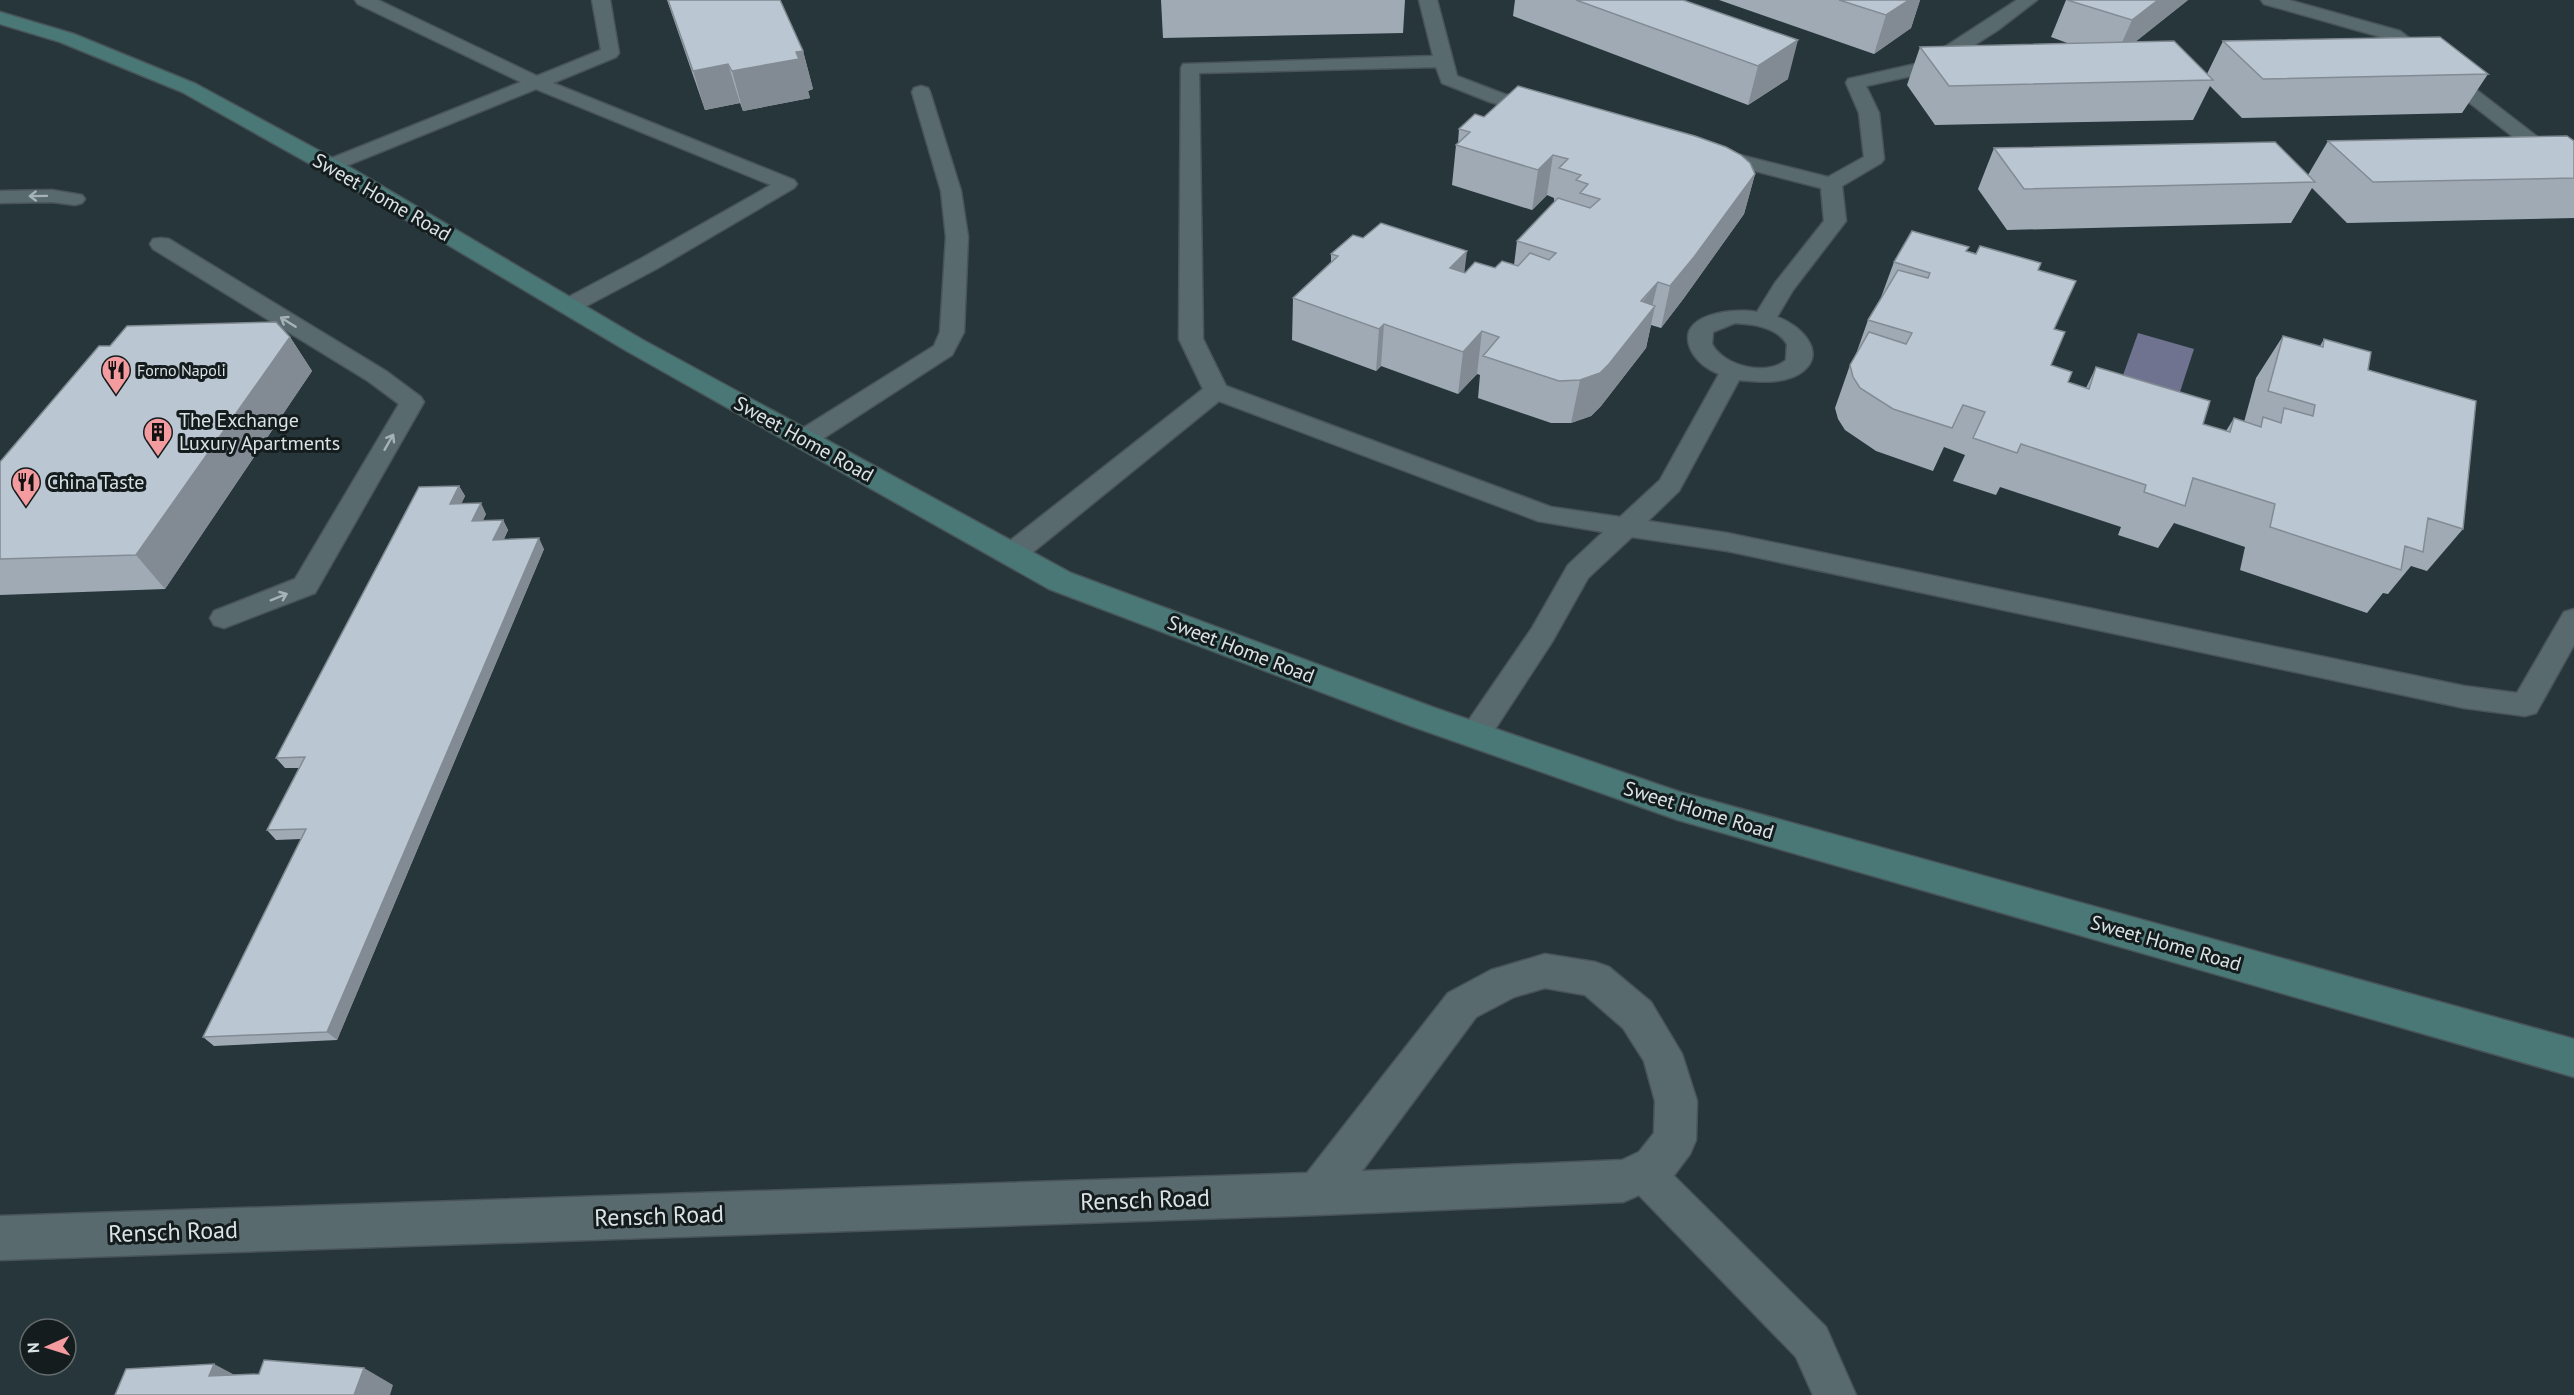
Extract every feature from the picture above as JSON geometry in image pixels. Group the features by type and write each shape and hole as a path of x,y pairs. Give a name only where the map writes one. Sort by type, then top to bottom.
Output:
{"main road":[{"name":"Sweet Home Road","path":"0,18 67,38 189,88 804,439 1060,580 1475,735 1678,806 2574,1058"}],"street":[{"name":"Rensch Road","path":"0,1238 1318,1194 1623,1181 1654,1167 1675,1140 1676,1101 1662,1054 1637,1015 1595,979 1545,971 1505,982 1462,1005 1318,1194"}],"lane":[{"path":"364,0 535,82 787,184 650,263 569,306"},
{"path":"329,166 610,53 601,0"},
{"path":"1428,0 1449,79 1497,98 1566,116"},
{"path":"1693,149 1831,184 1874,159 1869,113 1855,83 1927,67 2028,0"},
{"path":"2270,0 2394,35 2574,175"},
{"path":"1443,61 1190,68 1191,339 1216,391 1547,515 1727,542 2464,697 2525,705 2574,619"},
{"path":"804,439 944,350 952,332 957,237 951,190 921,92"},
{"path":"1763,320 1783,288 1835,221 1831,184"},
{"path":"0,197 52,196 75,199"},
{"path":"161,244 377,376 412,402 305,586 225,618"},
{"path":"1735,316 1777,324 1793,334 1800,347 1799,359 1790,369 1774,374 1754,375 1732,371 1706,356 1700,346 1699,336 1703,328 1716,320 1735,316"},
{"path":"1475,735 1542,634 1578,572 1670,485 1732,371"},
{"path":"1012,554 1216,391"},
{"path":"1643,1172 1811,1342 1835,1395"}],"water":[{"path":"2138,333 2194,349 2179,395 2122,378"}],"building":[{"path":"668,0 780,0 803,51 796,52 799,59 732,71 728,64 693,71"},
{"path":"1576,0 1683,0 1798,40 1758,66"},
{"path":"1839,0 1909,0 1886,15"},
{"path":"2067,0 2158,0 2132,20"},
{"path":"2440,37 2488,74 2263,79 2223,41"},
{"path":"2174,41 2213,80 1949,86 1920,47"},
{"path":"1518,86 1695,136 1726,147 1750,163 1755,174 1670,286 1658,282 1641,301 1655,306 1600,373 1580,380 1559,381 1483,356 1499,337 1482,331 1463,352 1384,324 1379,329 1293,298 1338,256 1331,254 1353,235 1363,238 1381,223 1467,251 1450,268 1465,273 1475,262 1495,268 1502,261 1518,266 1530,253 1549,260 1556,253 1517,241 1558,198 1590,208 1600,199 1580,193 1588,184 1576,180 1581,175 1559,168 1568,159 1553,155 1538,170 1456,145 1470,132 1459,129 1475,114 1484,117"},
{"path":"2567,136 2574,141 2574,178 2373,182 2328,141"},
{"path":"2275,142 2315,182 2024,189 1994,148"},
{"path":"1912,231 1969,247 1966,251 1976,254 1980,246 2041,263 2038,270 2076,281 2054,329 2065,332 2051,365 2072,372 2068,382 2089,389 2096,367 2210,401 2203,424 2230,432 2234,418 2261,427 2263,417 2281,423 2284,408 2313,416 2315,405 2268,391 2283,336 2323,347 2324,339 2371,352 2368,370 2476,401 2463,529 2428,518 2423,552 2405,546 2401,570 2270,527 2275,504 2193,478 2185,506 2144,492 2146,485 2021,444 2017,453 1973,438 1985,412 1963,405 1952,428 1893,409 1860,388 1853,377 1850,365 1869,332 1906,344 1912,333 1868,320 1898,270 1928,278 1930,273 1894,262"},
{"name":"The Exchange Luxury Apartments","path":"276,322 290,337 136,555 0,559 0,462 99,346 110,346 127,326"},
{"path":"459,486 450,504 481,503 472,521 503,520 493,540 539,538 327,1032 203,1037 306,829 267,830 305,757 276,758 419,487"},
{"path":"264,1360 364,1368 354,1395 115,1395 126,1369 214,1364 209,1376 259,1374"}],"place":[{"name":"Forno Napoli","path":"116,396"},
{"name":"The Exchange Luxury Apartments","path":"158,458"},
{"name":"China Taste","path":"26,508"}]}
